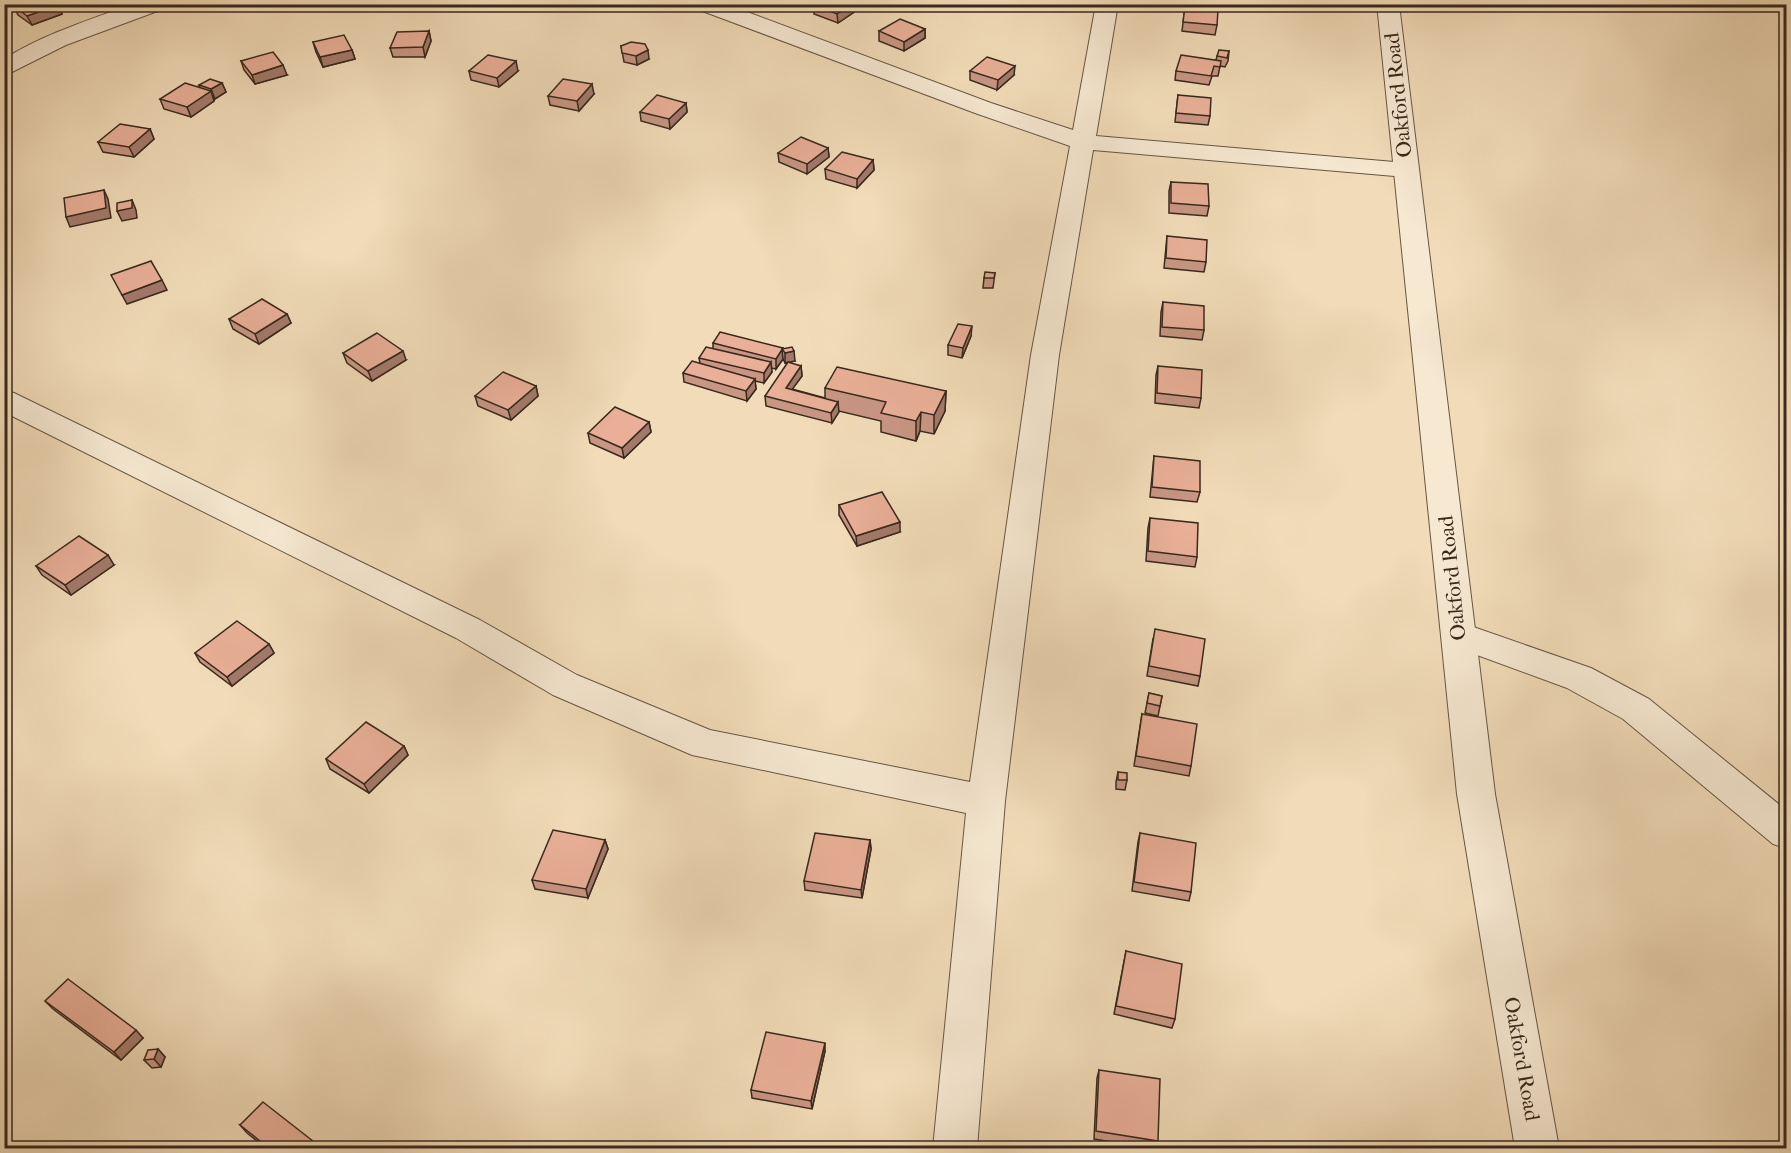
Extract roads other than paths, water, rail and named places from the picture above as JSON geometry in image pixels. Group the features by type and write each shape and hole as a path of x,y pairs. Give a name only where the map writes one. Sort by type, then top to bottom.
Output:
{"street":[{"path":"4,69 66,37 155,4"},
{"path":"705,4 962,100 1083,142 1406,170"},
{"path":"955,1149 986,801 1046,355 1107,4"},
{"name":"Oakford Road","path":"1388,4 1476,794 1537,1149"},
{"path":"4,400 468,629 565,685 705,744 986,801"},
{"path":"1459,635 1579,678 1636,709 1786,832"}]}
